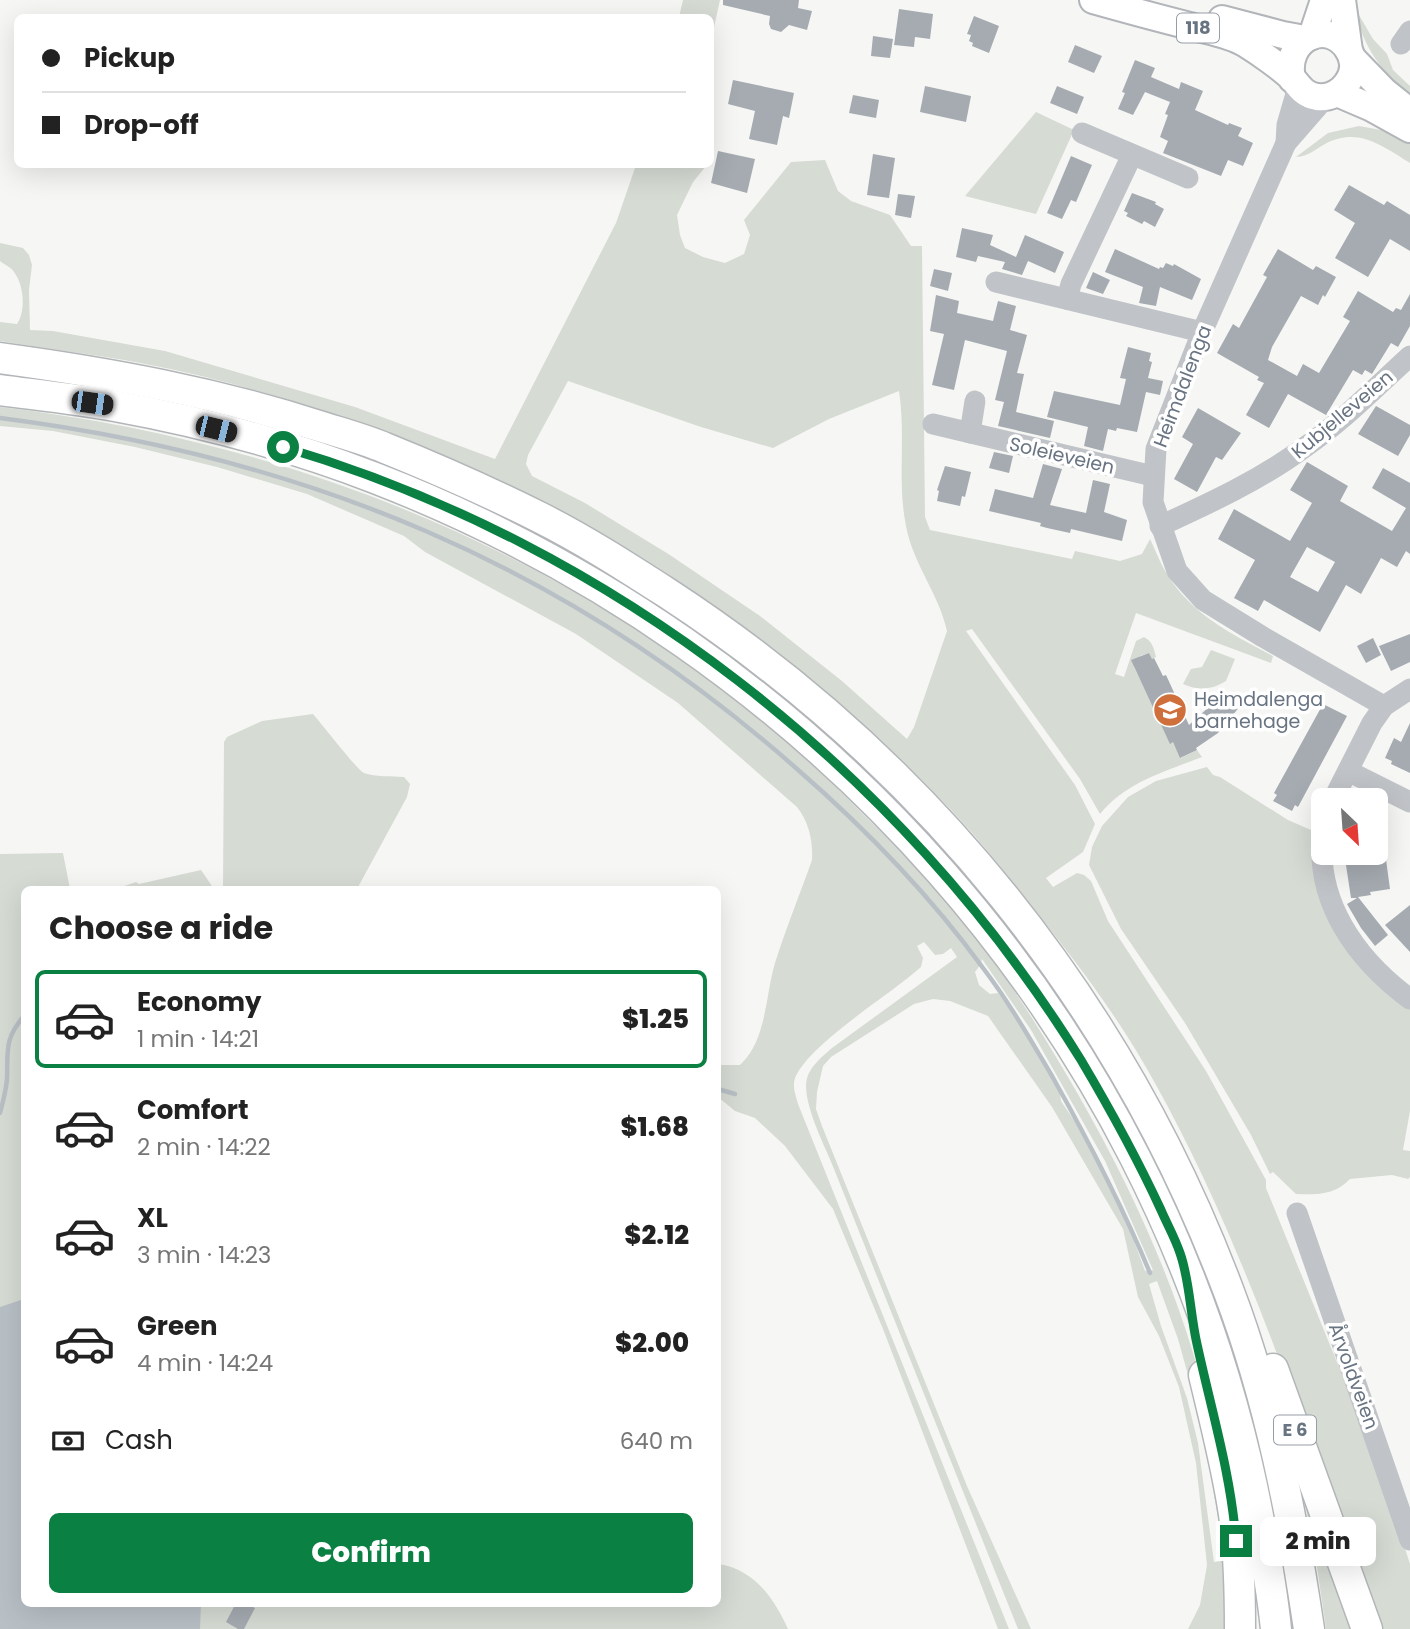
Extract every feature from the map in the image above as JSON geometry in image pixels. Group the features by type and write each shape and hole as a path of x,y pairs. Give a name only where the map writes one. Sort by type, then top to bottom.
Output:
{"highway":[{"name":"E 6","path":"0,358 96,371 254,405 382,447 538,516 631,570 716,625 802,691 858,740 926,808 1009,901 1095,1023 1162,1141 1230,1295 1264,1400 1283,1476 1309,1629"},
{"path":"0,390 115,406 295,450 375,478 510,537 571,570 675,634 760,698 849,775 914,841 1001,943 1054,1016 1141,1166 1181,1255 1215,1349 1240,1430 1264,1544 1276,1629"},
{"name":"E 6","path":"1208,1240 1233,1268 1281,1390 1367,1629"},
{"path":"1181,1255 1196,1342 1223,1455 1234,1517 1240,1589 1240,1629"}],"main road":[{"name":"118","path":"1093,0 1244,43 1315,97 1331,95 1372,108 1410,129"},
{"name":"118","path":"1148,0 1273,33 1308,37 1322,34 1333,37 1384,91 1410,112"},
{"path":"1295,83 1290,68 1291,57 1296,46 1308,37 1324,0"},
{"path":"1331,95 1350,78 1353,69 1342,0"}],"street":[{"name":"Heimdalenga","path":"1286,143 1295,83"},
{"name":"Heimdalenga","path":"1331,95 1286,143 1202,332 1156,449 1153,502 1177,572 1203,600 1384,706"},
{"path":"1083,133 1188,178"},
{"path":"1067,299 1071,284 1132,155"},
{"path":"996,282 1202,332"},
{"name":"Kubjelleveien","path":"1160,526 1254,481 1307,446 1345,416 1410,356"},
{"path":"970,433 975,401"},
{"name":"Soleieveien","path":"933,424 1153,476"},
{"path":"1339,788 1372,723 1384,706 1410,689"},
{"path":"1348,771 1410,802"},
{"path":"1322,865 1329,900 1343,928 1371,965 1410,999"},
{"name":"Årvoldveien","path":"1297,1213 1410,1539"}],"shaded area":[{"path":"683,0 720,0 714,27 714,14 680,14"},
{"path":"1356,10 1373,39 1387,54 1393,70 1410,86 1410,99 1383,69 1369,48"},
{"path":"1036,112 1074,130 1036,214 965,196"},
{"path":"1359,126 1387,131 1410,143 1410,163 1369,140 1348,137 1296,157 1328,133"},
{"path":"825,160 838,191 851,201 890,215 911,246 922,246 925,517 930,530 1072,559 1075,551 1120,561 1142,554 1150,539 1167,574 1188,601 1214,622 1273,656 1271,663 1136,613 1115,674 1124,677 1136,641 1144,637 1149,641 1156,657 1152,659 1149,653 1140,656 1141,664 1134,667 1181,758 1197,750 1202,757 1134,786 1110,803 1100,814 1080,779 972,629 966,631 1075,785 1095,824 1083,852 1046,878 1053,887 1077,873 1091,881 1108,921 1206,1071 1266,1180 1266,1188 1341,1372 1392,1508 1410,1564 1410,1629 1375,1629 1302,1421 1249,1283 1190,1149 1142,1061 1080,969 1001,867 961,821 886,745 817,683 744,626 668,574 589,526 507,484 423,446 263,392 165,368 0,341 0,322 17,324 23,305 17,277 0,261 0,243 23,248 29,255 32,265 29,290 30,330 53,331 165,351 355,407 495,459 616,223 635,168 705,168 693,182 677,215 685,248 703,257 725,263 744,254 750,235 744,220 791,162","holes":["568,381 701,427 773,448 829,419 899,391 902,493 906,526 914,553 938,604 947,631 914,727 907,739 842,681 760,616 670,555 585,503 532,476 526,464 528,455"]},
{"path":"0,369 186,400 345,446 506,512 624,578 770,682 764,687 704,641 634,593 544,543 460,501 0,378"},
{"path":"0,407 99,422 197,442 293,469 387,502 478,542 566,587 651,639 732,698 807,757 908,858 952,907 1020,999 1101,1136 1159,1258 1190,1343 1213,1430 1229,1629 1188,1629 1200,1605 1207,1565 1196,1463 1179,1387 1159,1336 1138,1297 1123,1229 1052,1107 988,1016 950,1001 933,999 914,1004 831,1057 823,1066 816,1109 967,1486 1031,1629 1018,1629 807,1099 807,1078 814,1065 832,1048 957,957 951,948 943,954 935,955 924,942 917,946 923,958 921,967 817,1050 803,1064 795,1078 794,1088 798,1104 1009,1629 998,1629 883,1329 833,1209 785,1146 755,1118 735,1111 721,1099 721,1065 740,1065 755,1043 764,1017 775,963 812,860 809,832 797,807 678,703 576,634 425,552 404,536 307,494 217,467 53,431 0,426","holes":["982,959 1031,1030 1105,1161 1153,1270 1145,1271 1122,1208 1096,1153 1061,1101 1060,1093 1013,1012 998,993 990,994 979,985 975,972","1157,1281 1178,1339 1203,1429 1219,1524 1221,1561 1214,1562 1198,1443 1187,1398 1149,1284"]},
{"path":"1211,650 1235,659 1226,681 1205,688 1183,684 1191,669 1202,667"},
{"path":"313,714 364,773 404,777 410,784 407,797 359,886 223,886 224,742 227,737 262,721"},
{"path":"825,727 852,749 997,904 1106,1060 1192,1227 1252,1397 1298,1629 1288,1629 1120,1104 1071,1024 820,733"},
{"path":"1207,767 1213,775 1288,820 1311,830 1311,865 1317,865 1318,882 1410,1005 1410,1111 1403,1150 1410,1151 1408,1179 1392,1175 1350,1179 1332,1191 1296,1194 1273,1172 1270,1174 1251,1135 1185,1023 1121,929 1089,865 1092,847 1102,826 1128,797 1156,781"},
{"path":"63,853 69,886 21,886 21,1607 721,1607 721,1565 742,1572 761,1587 776,1606 788,1629 0,1629 0,854"},
{"path":"201,870 212,886 125,886 136,882 139,884"},
{"path":"21,1300 21,1607 201,1607 200,1629 0,1629 0,1307"},
{"path":"1301,1485 1360,1629 1326,1629 1314,1547"}],"building":[{"path":"723,0 799,0 798,8 812,11 807,30 789,25 781,32 771,29 770,16 723,5"},
{"path":"899,9 933,14 930,39 915,37 914,47 894,45"},
{"path":"974,16 999,26 989,53 972,46 973,43 969,41 971,35 967,34"},
{"path":"873,36 893,39 890,58 871,56"},
{"path":"1075,45 1102,56 1094,73 1068,62"},
{"path":"1135,60 1155,68 1151,77 1179,89 1181,82 1203,91 1195,110 1228,125 1229,123 1242,128 1238,136 1253,143 1243,166 1228,160 1221,176 1163,153 1168,141 1160,137 1170,102 1145,92 1133,115 1118,109"},
{"path":"733,80 794,93 789,118 783,116 777,145 749,139 755,111 728,104"},
{"path":"925,86 971,96 966,122 920,112"},
{"path":"1057,86 1084,97 1077,114 1050,103"},
{"path":"853,95 879,100 876,118 849,113"},
{"path":"718,151 755,159 747,193 711,183"},
{"path":"873,154 895,158 889,198 867,195"},
{"path":"1071,156 1092,165 1076,202 1071,200 1062,219 1047,213"},
{"path":"1349,185 1384,205 1387,201 1410,215 1410,251 1390,239 1368,277 1335,258 1355,223 1334,210"},
{"path":"1132,193 1156,202 1155,204 1164,209 1155,227 1126,216 1128,213 1124,211"},
{"path":"898,194 915,196 911,218 895,215"},
{"path":"962,228 993,235 990,245 1016,257 1025,235 1064,252 1055,273 1028,261 1022,275 1002,269 1005,262 978,256 976,262 956,257"},
{"path":"1115,249 1159,269 1166,263 1173,266 1174,264 1201,279 1192,300 1160,287 1156,306 1139,303 1143,287 1105,272"},
{"path":"1278,249 1313,270 1316,266 1336,277 1318,305 1301,296 1272,347 1268,360 1297,376 1303,364 1319,373 1350,321 1343,317 1358,291 1393,312 1396,308 1401,310 1410,294 1410,326 1398,347 1391,343 1372,374 1365,370 1362,375 1353,370 1326,415 1288,394 1269,428 1246,415 1264,383 1257,380 1259,377 1217,353 1233,324 1239,328 1267,277 1263,275"},
{"path":"934,269 952,273 948,291 930,286"},
{"path":"1093,272 1110,280 1103,294 1086,288"},
{"path":"936,295 959,301 957,313 993,321 998,301 1016,306 1010,330 1027,335 1017,373 1024,374 1016,412 1054,421 1050,438 998,426 1004,402 995,400 1007,351 965,340 954,390 932,385 944,334 930,331"},
{"path":"1128,347 1151,353 1148,378 1163,381 1160,395 1146,392 1137,432 1108,429 1103,451 1084,446 1088,427 1047,417 1054,391 1120,405 1126,379 1120,378"},
{"path":"1376,406 1410,425 1410,435 1398,456 1358,434"},
{"path":"1198,408 1241,433 1222,460 1216,457 1197,492 1174,479 1193,444 1182,437"},
{"path":"994,452 1013,456 1009,473 989,468"},
{"path":"1307,462 1348,486 1340,501 1392,531 1406,508 1372,488 1383,468 1410,483 1410,554 1406,551 1397,567 1381,558 1361,594 1346,585 1320,632 1264,600 1258,611 1234,598 1255,560 1218,539 1234,509 1290,541 1312,503 1290,490","holes":["1307,547 1335,562 1318,592 1290,577"]},
{"path":"1043,464 1062,469 1050,505 1086,513 1093,480 1110,484 1104,512 1127,520 1122,541 1071,529 1070,533 1047,528 1040,526 1041,523 989,511 995,489 1033,498"},
{"path":"945,466 971,472 960,506 937,501 937,490"},
{"path":"1410,634 1410,662 1391,671 1379,646"},
{"path":"1373,638 1381,655 1366,663 1357,646"},
{"path":"1149,653 1163,676 1166,675 1189,725 1211,705 1214,707 1224,693 1241,705 1218,733 1196,748 1197,750 1180,758 1173,742 1170,744 1131,660"},
{"path":"1323,704 1347,716 1298,807 1295,805 1292,811 1273,801 1277,795 1274,793"},
{"path":"1410,723 1410,773 1385,758 1394,738 1401,742"},
{"path":"1346,865 1387,865 1390,889 1358,897 1388,935 1375,946 1347,904 1357,898 1351,898"},
{"path":"1410,905 1410,952 1385,925"},
{"path":"234,1607 255,1608 244,1629 238,1629 226,1622"}],"waterway":[{"path":"0,418 112,436 221,460 325,492 426,531 524,578 618,633 709,697 848,815 919,888 962,941 1002,994 1052,1076 1104,1173 1150,1273"},
{"path":"0,1113 7,1083 10,1039 21,1020"},
{"path":"721,1090 735,1094"}],"place":[{"name":"Heimdalenga barnehage","path":"1170,710"}],"route":[{"path":"283,447 375,478 510,537 571,570 675,634 760,698 849,775 960,892 1054,1016 1141,1166 1181,1255 1196,1342 1223,1455 1236,1541"}]}
